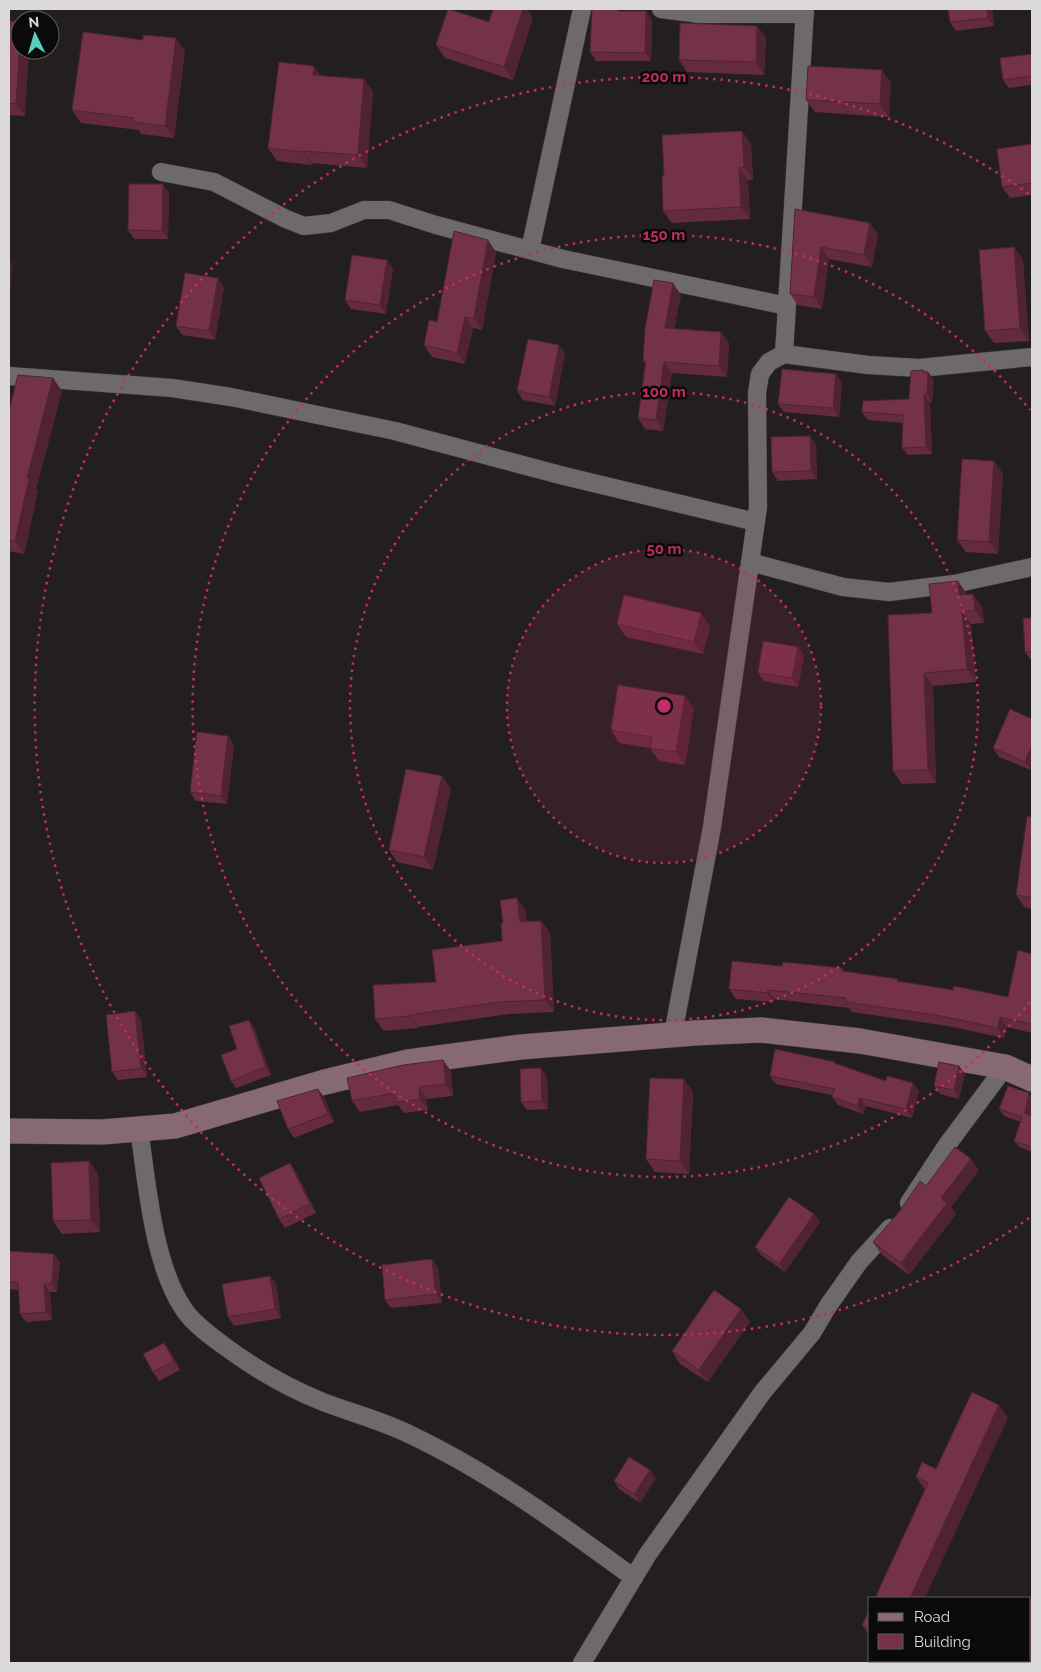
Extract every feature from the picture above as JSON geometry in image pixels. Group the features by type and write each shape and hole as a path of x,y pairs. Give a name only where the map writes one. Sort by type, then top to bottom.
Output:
{"street":[{"path":"530,250 582,9"},
{"path":"661,9 700,14 805,12 784,354"},
{"path":"162,172 214,182 286,219 304,226 331,223 364,210 388,210 436,225 563,259 787,306"},
{"path":"673,1034 712,827 758,507 757,393 760,374 769,362 784,354 868,365 919,368 1032,357"},
{"path":"9,376 172,388 231,397 395,432 555,474 756,522"},
{"path":"750,562 843,587 889,592 954,584 1032,567"},
{"path":"9,1131 102,1132 176,1126 325,1082 408,1062 521,1047 673,1034 761,1030 860,1041 1004,1067 1032,1079"},
{"path":"582,1663 648,1554 762,1394 812,1333 828,1306 859,1262 899,1218 947,1145 1004,1067"},
{"path":"140,1129 150,1202 160,1254 170,1287 184,1310 212,1338 284,1385 321,1401 410,1434 450,1456 522,1498 634,1578"}],"building":[{"path":"448,9 489,22 493,9 523,9 504,67 436,45"},
{"path":"592,9 646,11 645,53 590,52"},
{"path":"948,9 987,9 988,18 950,22"},
{"path":"9,21 10,60 19,60 16,104 9,103"},
{"path":"680,23 757,26 756,62 679,60"},
{"path":"83,32 143,40 143,35 176,38 165,126 133,122 133,118 72,110"},
{"path":"1032,54 1032,76 1003,80 1000,58"},
{"path":"279,62 314,66 313,75 364,79 358,155 268,148"},
{"path":"808,66 882,70 880,104 806,100"},
{"path":"742,131 744,167 739,168 741,207 663,211 662,135"},
{"path":"1032,144 1032,183 1002,187 997,149"},
{"path":"129,184 163,184 162,231 128,230"},
{"path":"795,209 870,223 864,255 821,247 814,297 790,294"},
{"path":"454,231 488,240 474,318 465,317 457,353 424,345 429,320 437,322"},
{"path":"1014,247 1020,328 985,331 979,250"},
{"path":"352,255 387,260 380,305 345,300"},
{"path":"185,273 218,278 209,331 176,326"},
{"path":"654,280 673,283 665,328 721,332 719,366 664,362 656,420 638,418 646,361 643,361 645,329"},
{"path":"528,339 559,345 549,397 517,391"},
{"path":"782,369 836,374 833,408 778,404"},
{"path":"923,370 928,372 927,394 924,394 926,447 902,448 903,415 862,412 863,401 909,399 911,371"},
{"path":"18,375 53,378 27,478 29,479 15,541 9,540 9,411"},
{"path":"810,436 811,471 772,472 771,437"},
{"path":"962,459 994,461 989,542 957,540"},
{"path":"958,581 959,595 973,594 975,610 962,612 967,669 924,673 928,770 893,771 888,615 932,613 929,584"},
{"path":"624,595 701,613 694,642 617,624"},
{"path":"1023,618 1032,618 1032,651 1025,652"},
{"path":"763,641 798,647 792,678 758,673"},
{"path":"618,685 685,696 676,752 650,748 652,737 611,730"},
{"path":"1010,709 1032,719 1032,745 1025,762 993,748"},
{"path":"197,732 228,736 221,796 190,792"},
{"path":"406,769 442,776 424,857 389,850"},
{"path":"1027,816 1032,817 1032,898 1016,895"},
{"path":"517,898 520,922 541,921 545,1000 500,1002 410,1016 375,1019 373,985 436,982 432,950 502,941 501,923 503,923 500,900"},
{"path":"1018,950 1032,954 1032,1024 1000,1017 998,1028 941,1016 846,1002 846,998 768,990 767,993 729,989 732,961 782,966 783,962 842,968 842,971 898,979 897,981 953,990 954,986 1008,997"},
{"path":"135,1011 141,1068 112,1072 106,1015"},
{"path":"249,1020 266,1067 231,1081 221,1055 237,1049 229,1026"},
{"path":"775,1049 835,1062 886,1081 887,1076 913,1083 906,1109 860,1098 857,1106 832,1097 835,1089 770,1076"},
{"path":"443,1060 446,1084 419,1087 420,1099 396,1102 395,1093 352,1101 347,1078 403,1065"},
{"path":"939,1062 959,1066 954,1090 934,1086"},
{"path":"541,1068 542,1101 521,1102 520,1069"},
{"path":"650,1078 684,1079 680,1161 646,1159"},
{"path":"1008,1086 1029,1093 1025,1113 1032,1116 1032,1147 1014,1141 1022,1117 999,1109"},
{"path":"318,1089 328,1114 288,1129 277,1101"},
{"path":"955,1147 971,1159 941,1198 947,1203 901,1263 873,1242 899,1212 920,1181 926,1186"},
{"path":"89,1161 91,1220 53,1221 51,1163"},
{"path":"290,1163 310,1204 279,1219 259,1178"},
{"path":"789,1197 814,1214 779,1264 755,1247"},
{"path":"9,1251 54,1254 52,1284 44,1284 46,1312 20,1314 18,1282 9,1282"},
{"path":"432,1259 436,1294 385,1300 382,1265"},
{"path":"270,1276 275,1309 228,1317 222,1284"},
{"path":"714,1290 741,1309 699,1370 672,1351"},
{"path":"164,1343 174,1361 153,1372 143,1354"},
{"path":"972,1392 999,1405 910,1597 875,1597 928,1483 916,1477 922,1462 936,1469"},
{"path":"629,1457 650,1470 634,1494 614,1481"},
{"path":"1031,1600 1032,1600 1031,1652"},
{"path":"868,1613 868,1628 862,1625"}]}
